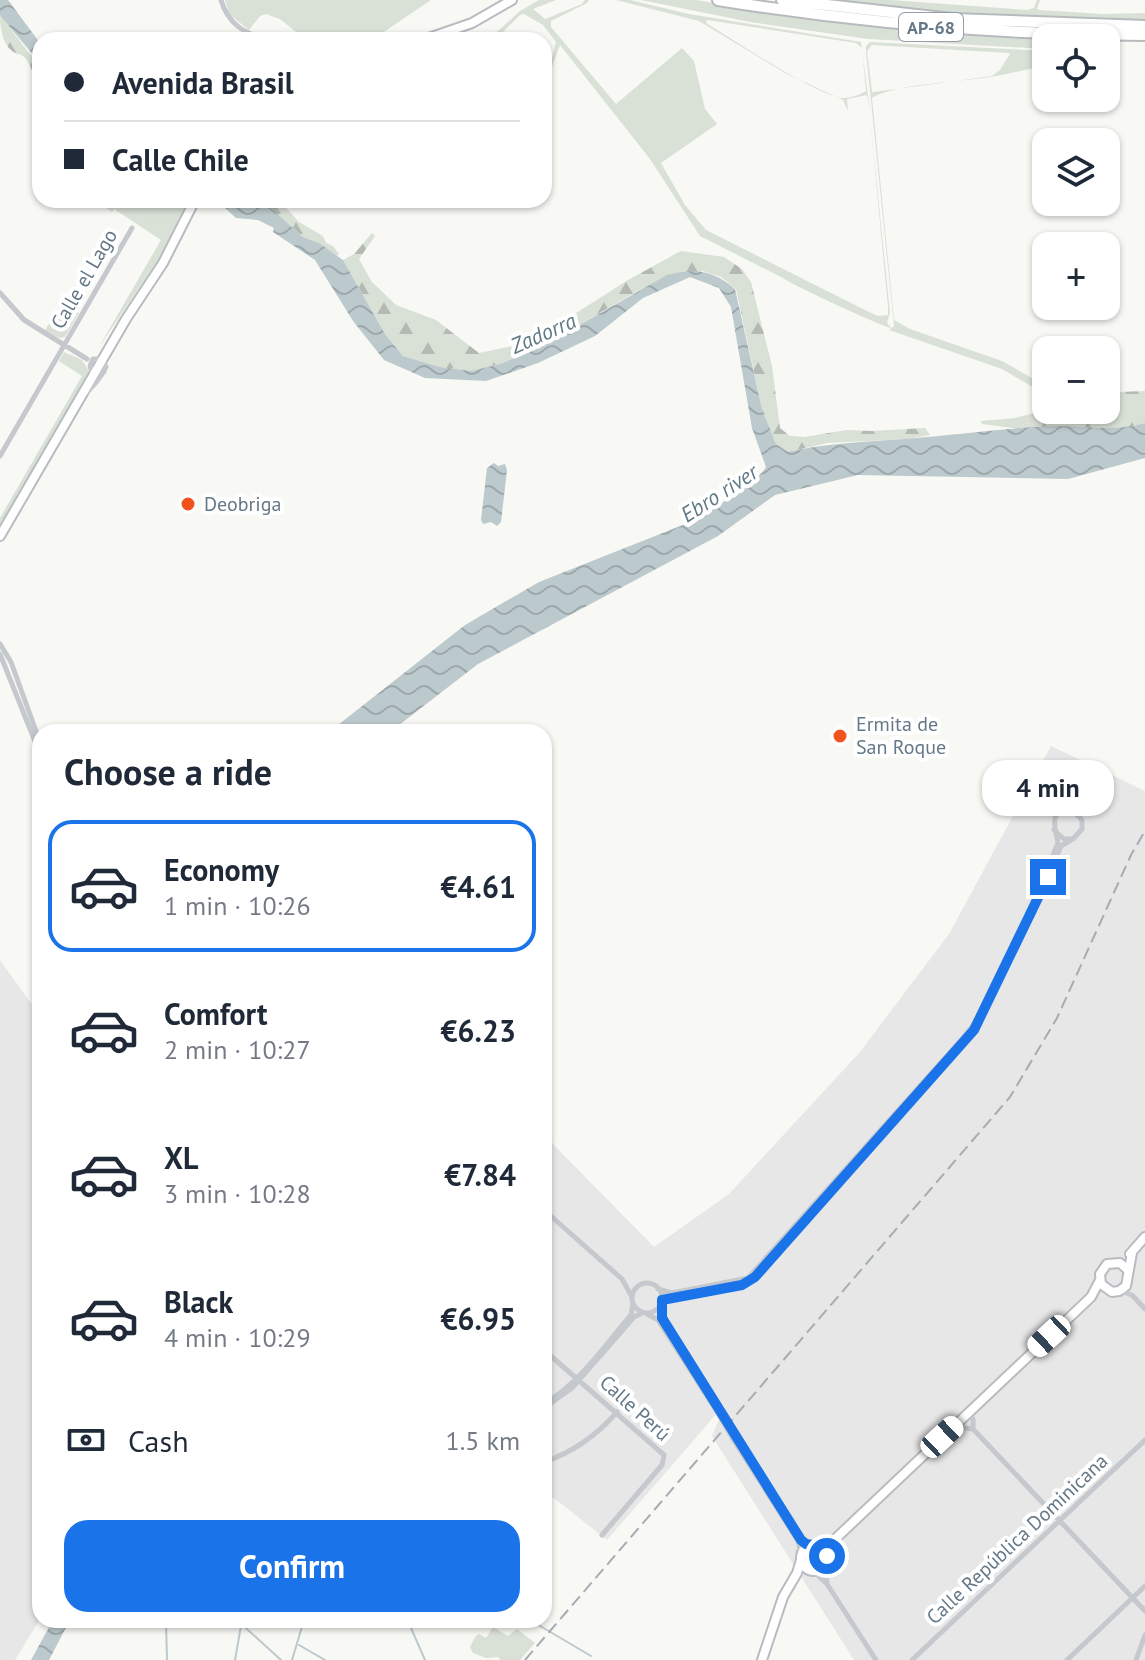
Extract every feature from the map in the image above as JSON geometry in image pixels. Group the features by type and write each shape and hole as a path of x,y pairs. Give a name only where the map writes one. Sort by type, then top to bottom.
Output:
{"highway":[{"name":"AP-68","path":"718,0 911,25 1011,33 1145,35"},
{"name":"AP-68","path":"782,0 953,19 1145,26"}],"main road":[{"path":"446,32 472,23 512,0"},
{"path":"0,536 101,359 163,263 191,208"},
{"path":"797,1573 825,1566 833,1541 1091,1297 1103,1267 1132,1253 1145,1237"},
{"path":"1091,1297 1119,1291 1128,1282 1132,1253"},
{"path":"1116,1262 1128,1270"},
{"path":"1100,1280 1108,1291"},
{"path":"762,1660 783,1597 797,1573 801,1557 815,1546 833,1541"},
{"path":"815,1546 827,1554"},
{"path":"801,1557 804,1567 812,1571"}],"street":[{"path":"221,0 226,14 236,26 249,32"},
{"name":"Calle el Lago","path":"0,456 132,228"},
{"name":"Calle el Lago","path":"0,293 18,315 96,368"},
{"path":"101,359 113,368 96,368 101,359"},
{"path":"0,644 11,662 32,729"},
{"path":"0,654 32,724"},
{"path":"552,1400 578,1379 634,1317 655,1311 661,1302 748,1283 830,1192 974,1030 1031,918 1061,846 1080,833 1083,824 1076,812 1068,810 1059,813 1054,821 1057,847 974,1024 748,1278 740,1282 674,1292 622,1279"},
{"path":"1054,830 1060,837 1073,839"},
{"path":"552,1217 622,1279 632,1300 658,1320 801,1540 815,1546"},
{"path":"1128,1282 1132,1295 1145,1309"},
{"path":"578,1379 630,1317 635,1289 641,1284"},
{"path":"658,1289 662,1318 720,1414"},
{"path":"1119,1291 1132,1295"},
{"name":"Calle Perú","path":"552,1357 661,1451 665,1460 602,1535"},
{"path":"552,1459 591,1438 617,1412"},
{"path":"973,1419 973,1429"},
{"path":"964,1428 973,1429 1145,1611"},
{"path":"735,1437 798,1541 801,1557"},
{"name":"Calle República Dominicana","path":"912,1660 1145,1440"},
{"path":"825,1566 827,1584"},
{"path":"812,1571 827,1584 876,1660"},
{"path":"1067,1660 1145,1586"},
{"path":"1136,1660 1145,1635"}],"shaded area":[{"path":"1051,746 1145,791 1145,1660 854,1660 712,1436 725,1404 607,1540 552,1498 552,1143 654,1247 729,1194 860,1052 949,934"},
{"path":"0,960 32,1005 32,1628 35,1628 15,1660 0,1660"}],"green space":[{"path":"225,0 431,0 384,32 296,32 280,19 266,14 260,16 249,30 229,14"},
{"path":"539,0 556,0 533,9 545,19 589,0 587,3 551,21 551,27 616,104 682,48 694,61 705,109 717,124 661,163 685,205 706,230 878,316 888,315 888,307 870,117 890,313 887,322 891,328 818,296 700,236 650,159 560,45 552,66 556,42 552,32 524,14 503,32 497,32 520,11"},
{"path":"616,0 861,42 862,48 856,43 707,20 706,23 799,79 785,73 699,21"},
{"path":"641,0 695,0 875,26 1032,37 1032,48 868,39 750,22"},
{"path":"807,0 891,0 1027,10 1034,8 1040,0 1037,9 1040,10 1145,13 1145,22 979,17"},
{"path":"0,15 32,56 32,70 26,59 6,44"},
{"path":"870,42 1032,50 1032,68 996,76 954,81 992,76 1010,54 872,45 867,51 872,92 900,88 872,98 894,320 910,329 1002,361 1032,378 1032,387 1002,369 889,330 894,326 866,46"},
{"path":"863,54 870,112 867,95 847,99 848,111 843,100 834,96 843,98 866,91"},
{"path":"106,208 187,208 160,257 99,347 161,240 114,209 112,212"},
{"path":"271,208 286,208 299,222 323,236 326,243 339,254 337,256 319,243 303,237"},
{"path":"372,233 375,236 359,259 372,282 396,305 436,320 479,353 517,345 546,327 562,322 681,251 724,257 742,269 751,282 772,366 780,428 790,436 804,437 847,430 925,428 930,435 827,443 788,452 776,444 762,409 736,289 721,277 703,271 641,289 539,348 500,364 471,371 440,367 403,356 385,334 343,260 354,254"},
{"path":"0,289 25,317 45,330 62,303 79,313 65,337 60,338 34,325 18,313"},
{"path":"64,352 82,360 89,371 0,525 0,518 82,376 59,361"},
{"path":"1145,391 1145,423 1100,429 1020,429 1024,424 1032,423 1120,424 1120,392"},
{"path":"1032,414 1032,423 1024,424 1020,429 982,424 981,421"},
{"path":"492,1628 508,1636 517,1629 535,1643 520,1660 501,1660 473,1653 470,1647 475,1637 479,1634 486,1638"}],"water":[{"path":"0,0 8,0 32,32 32,53 0,15"},
{"path":"225,208 271,208 303,237 319,243 343,260 385,334 403,356 440,367 471,371 500,364 539,348 667,275 703,272 735,289 762,409 776,444 788,452 1016,428 1110,428 1145,423 1145,458 1068,479 858,475 775,495 718,536 478,664 400,724 339,724 465,625 539,582 703,517 746,486 766,467 752,428 731,307 719,288 690,277 643,298 595,336 538,363 486,381 425,378 384,360 353,321 315,260 273,232 274,228 258,220 236,218"},
{"path":"494,463 498,466 505,464 507,470 501,522 497,526 491,522 483,524 481,520 487,468"},
{"path":"49,1628 66,1628 49,1660 31,1660"}],"waterway":[{"path":"166,1628 167,1660"},
{"path":"235,1660 241,1628"},
{"path":"246,1628 281,1660"},
{"path":"292,1660 302,1628"},
{"path":"411,1628 425,1660"},
{"path":"544,1628 591,1656"},
{"path":"299,1645 325,1660"}],"railway":[{"path":"525,1660 1010,1097 1057,1018 1131,855 1145,831"}],"place":[{"name":"Deobriga","path":"188,504"},
{"name":"Ermita de San Roque","path":"840,736"}],"route":[{"path":"827,1556 822,1547 801,1540 662,1318 662,1300 742,1285 755,1277 974,1030 1031,918 1048,877"}],"water label":[{"name":"Zadorra","path":"543,333"},
{"name":"Ebro river","path":"719,493"}]}
